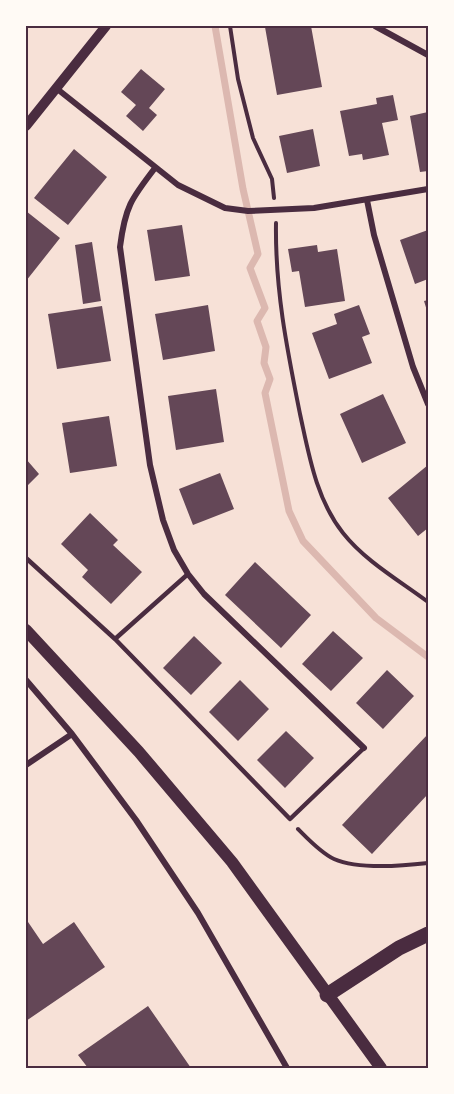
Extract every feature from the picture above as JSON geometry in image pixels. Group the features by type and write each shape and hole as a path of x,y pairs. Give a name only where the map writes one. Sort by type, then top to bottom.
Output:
{"main road":[{"path":"26,630 139,752 232,862 381,1068"},
{"path":"327,995 399,948 429,934"}],"street":[{"path":"26,126 106,26"},
{"path":"375,26 429,55"},
{"path":"56,88 155,168 178,184 225,208 248,211 314,208 429,189"},
{"path":"155,168 132,198 123,219 120,247 150,465 163,520 174,550 204,594 364,748"},
{"path":"367,200 413,367 429,404"},
{"path":"26,681 72,734 136,820 198,913 286,1068"},
{"path":"26,765 72,734"}],"lane":[{"path":"26,558 115,639 290,819 364,748"},
{"path":"115,639 188,573"}],"path":[{"path":"230,26 238,79 253,138 272,179 275,267 284,338 320,496 344,534 367,556 429,602"},
{"path":"290,819 310,841 335,859 366,866 429,863"}],"building":[{"path":"311,26 322,87 277,95 265,27"},
{"path":"141,69 165,89 149,108 157,115 143,131 126,116 136,105 121,92"},
{"path":"393,95 398,120 382,123 389,155 363,160 362,154 349,156 340,111 377,104 376,98"},
{"path":"428,112 428,171 420,172 410,116"},
{"path":"313,129 320,166 287,173 279,136"},
{"path":"74,149 107,177 68,225 34,198"},
{"path":"26,211 60,238 26,281"},
{"path":"182,225 190,276 155,281 147,230"},
{"path":"428,230 428,279 415,284 400,240"},
{"path":"92,242 101,301 83,304 75,245"},
{"path":"317,245 318,252 337,249 345,301 305,307 299,271 292,272 288,249"},
{"path":"428,300 428,314 424,301"},
{"path":"208,305 215,351 163,360 155,314"},
{"path":"359,305 370,334 362,337 372,363 329,379 312,333 337,324 334,314"},
{"path":"102,306 111,361 57,369 48,314"},
{"path":"216,389 224,442 176,450 168,396"},
{"path":"383,394 406,443 362,463 340,414"},
{"path":"109,416 117,466 70,473 62,423"},
{"path":"26,459 39,474 26,487"},
{"path":"428,465 428,528 418,536 388,498"},
{"path":"220,473 234,509 193,525 179,489"},
{"path":"90,513 118,540 113,545 142,572 111,604 82,577 88,570 61,544"},
{"path":"255,562 311,615 281,648 225,595"},
{"path":"333,631 363,658 331,691 302,664"},
{"path":"194,636 222,663 191,695 163,668"},
{"path":"387,670 414,696 383,729 356,703"},
{"path":"240,680 269,709 238,741 209,712"},
{"path":"286,731 314,758 285,788 257,760"},
{"path":"428,734 428,794 372,854 342,825"},
{"path":"26,919 43,944 74,922 105,967 26,1021"},
{"path":"148,1006 191,1068 88,1068 78,1055"}],"waterway":[{"path":"215,26 243,189 258,254 250,268 265,308 257,321 266,347 264,363 270,379 265,393 289,511 303,541 376,618 428,657"}]}
